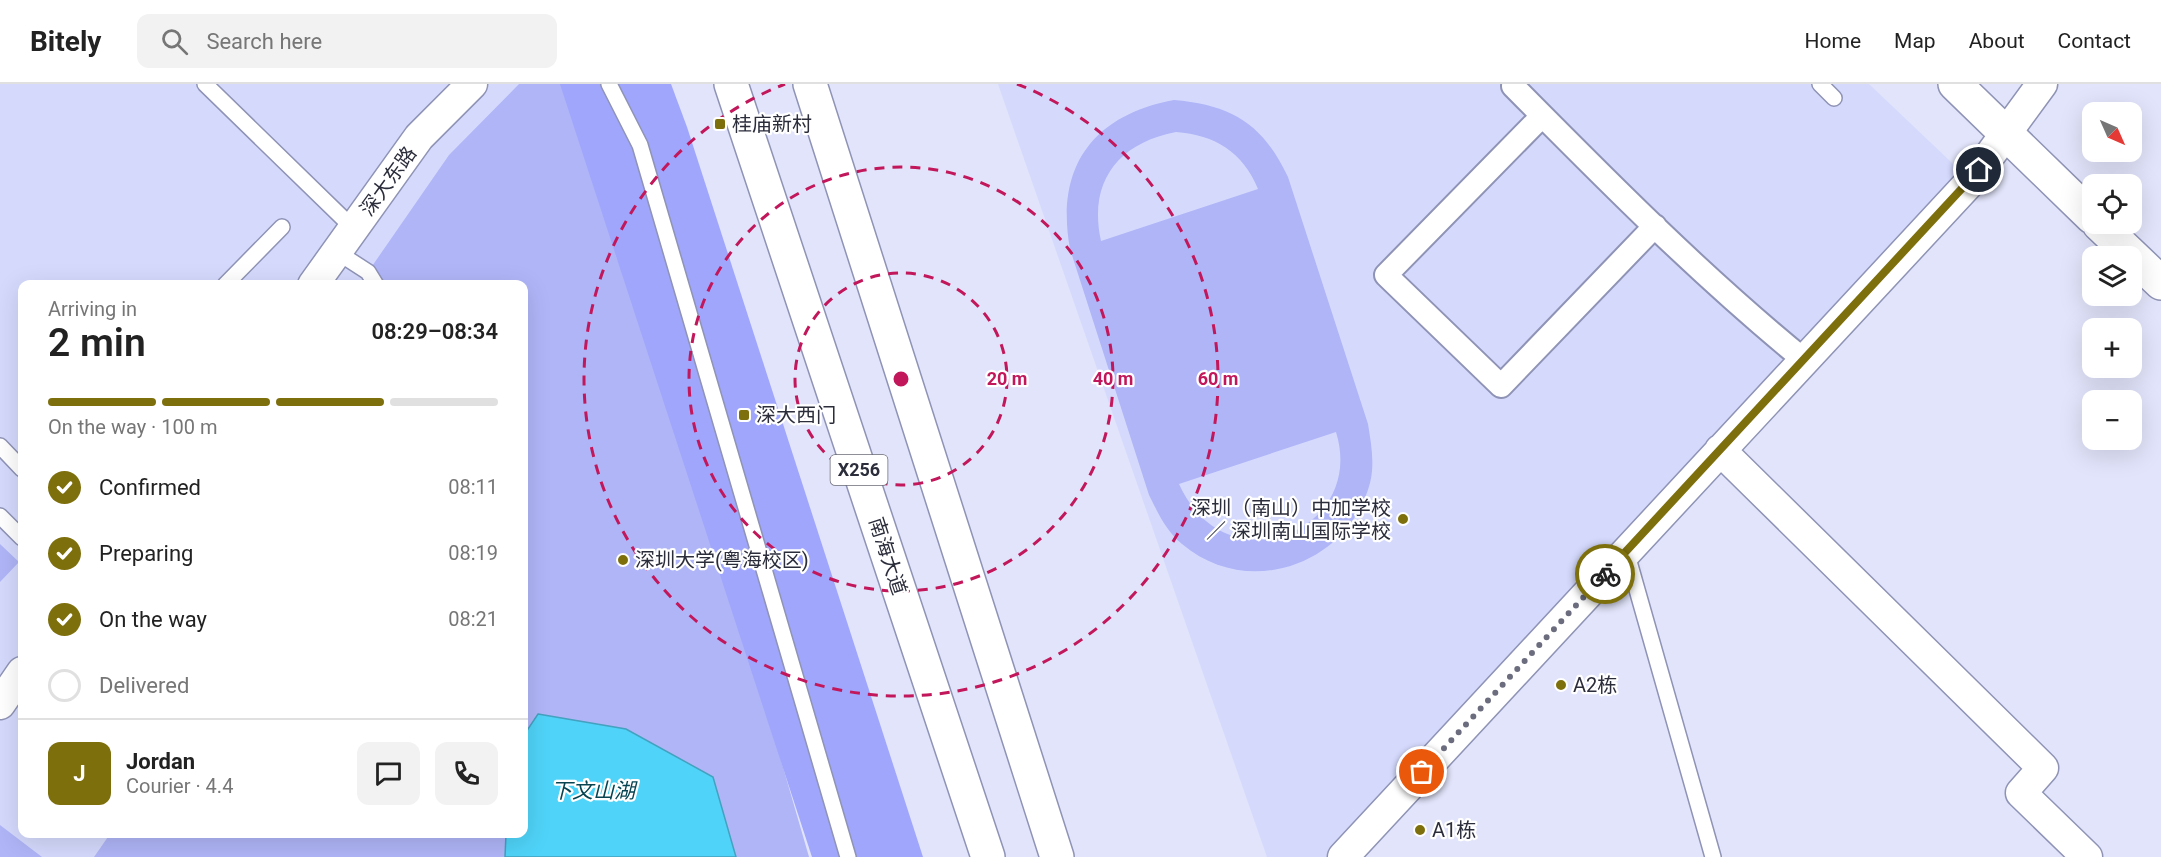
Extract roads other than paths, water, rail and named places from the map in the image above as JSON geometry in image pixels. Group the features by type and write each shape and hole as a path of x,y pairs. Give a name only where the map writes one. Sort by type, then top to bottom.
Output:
{"main road":[{"name":"南海大道","path":"730,84 988,857"},
{"path":"810,84 1057,857"},
{"path":"1955,84 2082,207"},
{"path":"2110,234 2161,283"}],"street":[{"name":"深大东路","path":"317,280 419,137 472,84"},
{"path":"1343,857 1971,181 2007,135 2042,84"},
{"path":"1513,86 1655,226 1765,328 1804,360"},
{"path":"1542,116 1386,275 1501,386 1655,226"},
{"path":"1720,450 2043,768 2021,793 2087,857"},
{"path":"0,704 18,678"}],"lane":[{"path":"206,84 345,240 373,280"},
{"path":"609,84 640,145 848,857"},
{"path":"1820,84 1834,98"},
{"path":"230,280 282,227"},
{"path":"0,446 18,465"},
{"path":"0,516 18,534"},
{"path":"1626,551 1713,857"}],"water":[{"name":"下文山湖","path":"538,714 626,729 713,777 736,857 505,857 506,838 528,838 528,729"}],"place":[{"name":"桂庙新村","path":"720,124"},
{"name":"深大西门","path":"744,415"},
{"name":"深圳（南山）中加学校 ／ 深圳南山国际学校","path":"1403,519"},
{"name":"深圳大学(粤海校区)","path":"623,560"},
{"name":"A2栋","path":"1561,685"},
{"name":"A1栋","path":"1420,830"}]}
